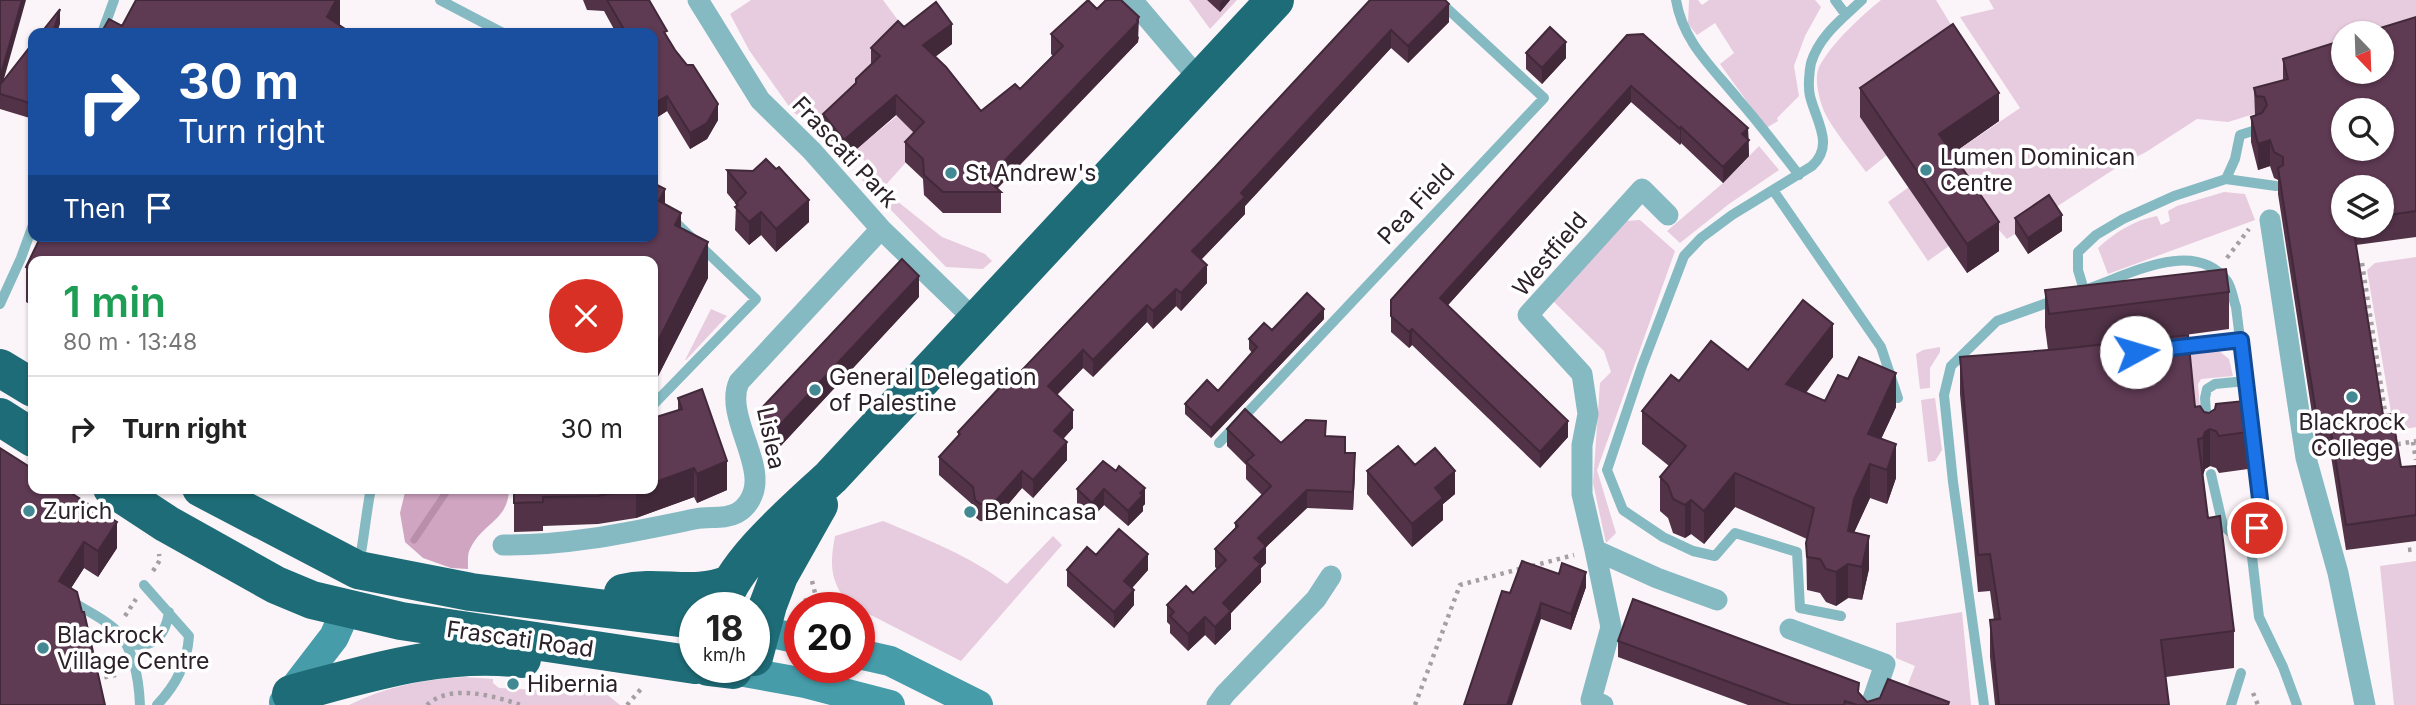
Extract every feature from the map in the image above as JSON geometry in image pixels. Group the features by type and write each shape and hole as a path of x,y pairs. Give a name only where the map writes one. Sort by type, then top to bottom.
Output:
{"highway":[{"path":"728,592 779,525 831,477 1275,0"},
{"path":"0,368 28,385"},
{"path":"0,417 28,435"},
{"path":"770,594 813,517 831,477"},
{"name":"Frascati Road","path":"121,494 167,524 281,588 312,600 401,621 679,663"},
{"path":"212,494 358,570 346,610"},
{"name":"Frascati Road","path":"358,570 521,598 679,618"},
{"path":"573,604 634,590 706,592"},
{"path":"286,700 365,674 420,662 504,657 568,665 628,655"}],"main road":[{"path":"286,700 334,637 346,610"},
{"path":"875,658 890,661 978,705"},
{"path":"770,668 805,683 890,705"}],"street":[{"name":"Frascati Park","path":"698,0 760,100 812,151 881,229 976,321"},
{"path":"1132,0 1200,80"},
{"name":"Westfield","path":"1595,550 1582,494 1582,445 1588,414 1582,374 1528,315 1642,189 1668,215"},
{"path":"2270,220 2306,458 2338,573 2365,705"},
{"name":"Lislea","path":"503,545 532,545 611,537 702,518 719,519 738,512 749,502 755,481 736,400 739,382 881,229"},
{"path":"1595,550 1657,578 1717,600"},
{"path":"1595,550 1611,627 1595,704"},
{"path":"1217,705 1224,694 1316,599 1331,576"},
{"path":"1790,629 1885,664 1871,705"}],"lane":[{"path":"104,28 114,0"},
{"path":"440,0 493,28"},
{"name":"Pea Field","path":"1219,443 1544,98 1438,0"},
{"path":"1676,0 1678,15 1692,44 1758,122 1798,175"},
{"path":"1835,0 1846,15"},
{"path":"1841,616 1800,608 1797,552 1735,533 1715,556 1693,551 1662,537 1623,510 1607,470 1642,366 1684,256 1701,238 1732,215 1820,159 1823,140 1809,94 1811,63 1827,33 1862,0"},
{"path":"2226,179 2235,159 2240,135 2259,129"},
{"path":"2084,290 2077,261 2078,251 2084,244 2123,219 2156,203 2226,179 2276,186"},
{"path":"1773,190 1881,347 1898,398"},
{"path":"658,211 670,217 756,299 658,400"},
{"path":"0,304 28,239"},
{"path":"1984,705 1953,482 1944,395 1951,366 1997,321 2170,260 2192,259 2217,270 2228,284 2236,307 2260,499 2257,528 2251,548 2259,617 2283,667 2297,705"},
{"path":"2164,349 2241,340"},
{"path":"1951,366 1965,365"},
{"path":"2208,442 2204,398 2207,389 2215,384 2246,381"},
{"path":"2211,474 2223,526 2251,548"},
{"path":"358,570 370,494"},
{"path":"145,586 189,636 187,658 171,690 157,705"},
{"path":"71,601 116,630 125,642 135,666 140,705"},
{"path":"125,642 140,647 154,642 167,627 169,612"},
{"path":"2231,705 2241,673"}],"path":[{"path":"2362,263 2387,423"},
{"path":"2393,433 2399,444 2415,441 2416,460"},
{"path":"2408,550 2416,549"},
{"path":"1415,705 1460,585 1595,550"},
{"path":"93,680 116,675"},
{"path":"627,705 641,689 654,692"},
{"path":"427,705 447,695 466,694 487,695 521,705"}],"shaded area":[{"path":"751,0 883,0 906,31 819,130 793,112 749,50 730,14"},
{"path":"1189,0 1237,0 1210,29"},
{"path":"1689,0 1698,0 1702,5 1709,0 1815,0 1821,7 1805,36 1794,66 1799,96 1777,118 1778,121 1766,128 1720,64 1734,53 1715,23 1697,35 1688,24"},
{"path":"1881,0 1936,0 1990,89 1887,155 1866,172 1825,114 1817,73 1824,58 1839,40"},
{"path":"1989,0 2416,0 2416,42 2394,36 2394,21 2331,21 2331,72 2254,114 2228,122 2197,119 2007,239 1939,163 2020,108 1960,17 1994,9"},
{"path":"897,116 925,141 882,189 942,237 985,254 992,261 983,269 946,267 862,180 873,170 855,150"},
{"path":"1759,146 1779,170 1729,204 1680,243 1667,231 1723,183"},
{"path":"1909,187 1949,246 1928,261 1888,202"},
{"path":"2224,192 2245,194 2255,220 2108,274 2098,248 2118,232 2157,216 2161,225 2170,221 2168,211 2177,206"},
{"path":"1640,220 1675,251 1597,470 1616,533 1606,543 1593,483 1600,383 1611,372 1604,351 1553,301 1625,221"},
{"path":"2416,257 2416,427 2405,429 2393,424 2367,270 2375,263"},
{"path":"711,309 727,316 685,360"},
{"path":"1940,347 1940,352 1930,368 1930,388 1920,389 1916,354"},
{"path":"2219,351 2229,359 2233,376 2201,379 2198,384 2203,443 2195,444 2186,354"},
{"path":"1935,398 1942,450 1935,461 1928,462 1921,400"},
{"path":"405,494 508,494 505,507 470,549 468,569 451,568 423,558 405,542 400,513"},
{"path":"883,521 963,557 1007,584 1053,536 1062,545 961,661 875,617 875,592 841,592 832,566 835,536"},
{"path":"2416,561 2416,705 2394,705 2380,566"},
{"path":"1962,612 1971,705 1933,705 1908,684 1915,666 1896,658 1896,623"},
{"path":"465,677 493,679 493,683 499,688 605,693 620,705 349,705 405,685"}],"building":[{"path":"0,0 22,0 0,78"},
{"path":"136,0 336,0 327,17 344,28 104,28 109,19 122,26"},
{"path":"607,0 649,0 675,50 687,65 693,65 718,104 707,123 690,133 667,96 658,101 658,28 623,28"},
{"path":"1088,0 1097,9 1106,0 1121,0 1139,17 1138,22 987,179 1001,192 943,192 924,175 923,159 905,142 924,122 896,95 844,140 823,114 880,56 871,48 898,21 904,27 936,2 952,24 923,45 946,67 981,111 1015,84 1020,89 1063,46 1051,34"},
{"path":"1370,0 1445,0 1449,4 1408,46 1391,30 1241,193 1245,197 1192,251 1207,265 1181,293 1176,289 1153,311 1147,305 1093,360 1083,350 1048,386 1073,410 1054,431 1067,442 1033,480 1022,471 993,504 980,504 975,500 973,487 939,457 960,434 958,432 1001,386 1004,389"},
{"path":"60,9 54,28 45,28"},
{"path":"2416,17 2416,211 2394,214 2394,175 2331,175 2331,238 2355,238 2383,415 2392,414 2401,467 2416,466 2416,515 2346,525 2330,425 2318,426 2278,168 2283,165 2283,157 2274,152 2270,140 2258,144 2251,117 2262,113 2267,105 2264,97 2256,96 2254,88 2288,79 2283,59 2331,44 2331,84 2394,84 2394,24"},
{"name":"Lumen Dominican Centre","path":"1953,24 1999,93 1939,134 1999,222 1967,244 1860,88"},
{"path":"1550,27 1566,42 1542,68 1526,53"},
{"path":"1643,34 1748,128 1742,134 1749,140 1723,167 1681,127 1680,129 1631,86 1440,298 1568,421 1540,452 1412,329 1409,332 1391,316 1391,300 1627,35"},
{"path":"28,49 28,102 0,94 0,85"},
{"path":"766,159 776,169 779,167 809,200 776,229 761,212 749,222 735,207 746,193 727,170 753,171"},
{"path":"658,186 665,189 659,201 681,213 675,225 708,242 658,341 658,256 31,256 38,242 658,242"},
{"path":"2049,195 2062,215 2028,238 2015,218"},
{"path":"902,259 919,276 776,429 758,412"},
{"path":"2226,269 2229,292 2049,314 2045,290"},
{"path":"1307,293 1324,309 1211,428 1185,404 1207,380 1218,391 1257,347 1249,339 1264,323 1272,330"},
{"path":"1803,300 1833,324 1786,384 1825,401 1838,375 1848,379 1859,357 1896,373 1868,434 1896,444 1887,470 1870,464 1854,499 1848,531 1869,536 1862,567 1848,564 1836,572 1826,569 1820,559 1807,557 1806,543 1814,508 1735,473 1704,511 1691,500 1685,505 1673,499 1668,485 1660,477 1686,446 1642,411 1671,375 1679,381 1711,341 1748,370"},
{"path":"2188,335 2195,407 2200,406 2204,412 2209,413 2215,409 2216,404 2244,401 2248,432 2219,436 2216,431 2210,429 2205,432 2203,438 2198,439 2208,518 2220,516 2234,631 2161,640 2169,705 1999,705 1990,620 2000,619 1990,554 1978,555 1960,357"},
{"path":"702,389 727,461 697,474 694,468 658,481 658,416 682,409 678,398"},
{"path":"1245,409 1281,443 1306,420 1326,421 1325,436 1345,437 1345,453 1355,453 1353,492 1307,490 1258,538 1266,546 1254,558 1261,564 1223,603 1231,611 1215,627 1205,617 1188,634 1170,616 1174,612 1167,605 1186,586 1193,593 1226,560 1215,549 1238,526 1235,523 1271,486 1246,462 1254,455 1227,429"},
{"path":"1398,446 1415,465 1435,448 1455,471 1435,488 1443,498 1412,524 1367,471"},
{"path":"0,448 28,466 28,494 73,494 117,522 98,551 84,542 59,581 77,592 105,705 0,705"},
{"path":"1103,461 1116,471 1119,466 1145,488 1140,493 1143,495 1128,511 1104,489 1092,503 1077,489"},
{"path":"514,494 608,494 543,497 543,502 514,503"},
{"path":"1119,529 1148,554 1124,581 1134,590 1114,612 1067,570 1087,547 1096,555"},
{"path":"1522,561 1559,574 1562,563 1586,572 1571,614 1541,603 1507,705 1464,705 1502,591 1510,593"},
{"path":"1633,599 1859,683 1858,692 1867,702 1880,698 1888,679 1949,702 1948,705 1857,705 1845,701 1844,705 1791,705 1618,641"}],"waterway":[{"path":"414,540 445,494"}],"place":[{"name":"Lumen Dominican Centre","path":"1926,170"},
{"name":"St Andrew's","path":"951,173"},
{"name":"General Delegation of Palestine","path":"815,390"},
{"name":"Blackrock College","path":"2352,397"},
{"name":"Zurich","path":"29,511"},
{"name":"Benincasa","path":"970,512"},
{"name":"Blackrock Village Centre","path":"43,648"},
{"name":"Hibernia","path":"513,684"}],"route":[{"path":"2136,352 2241,340 2260,499 2257,528"}]}
